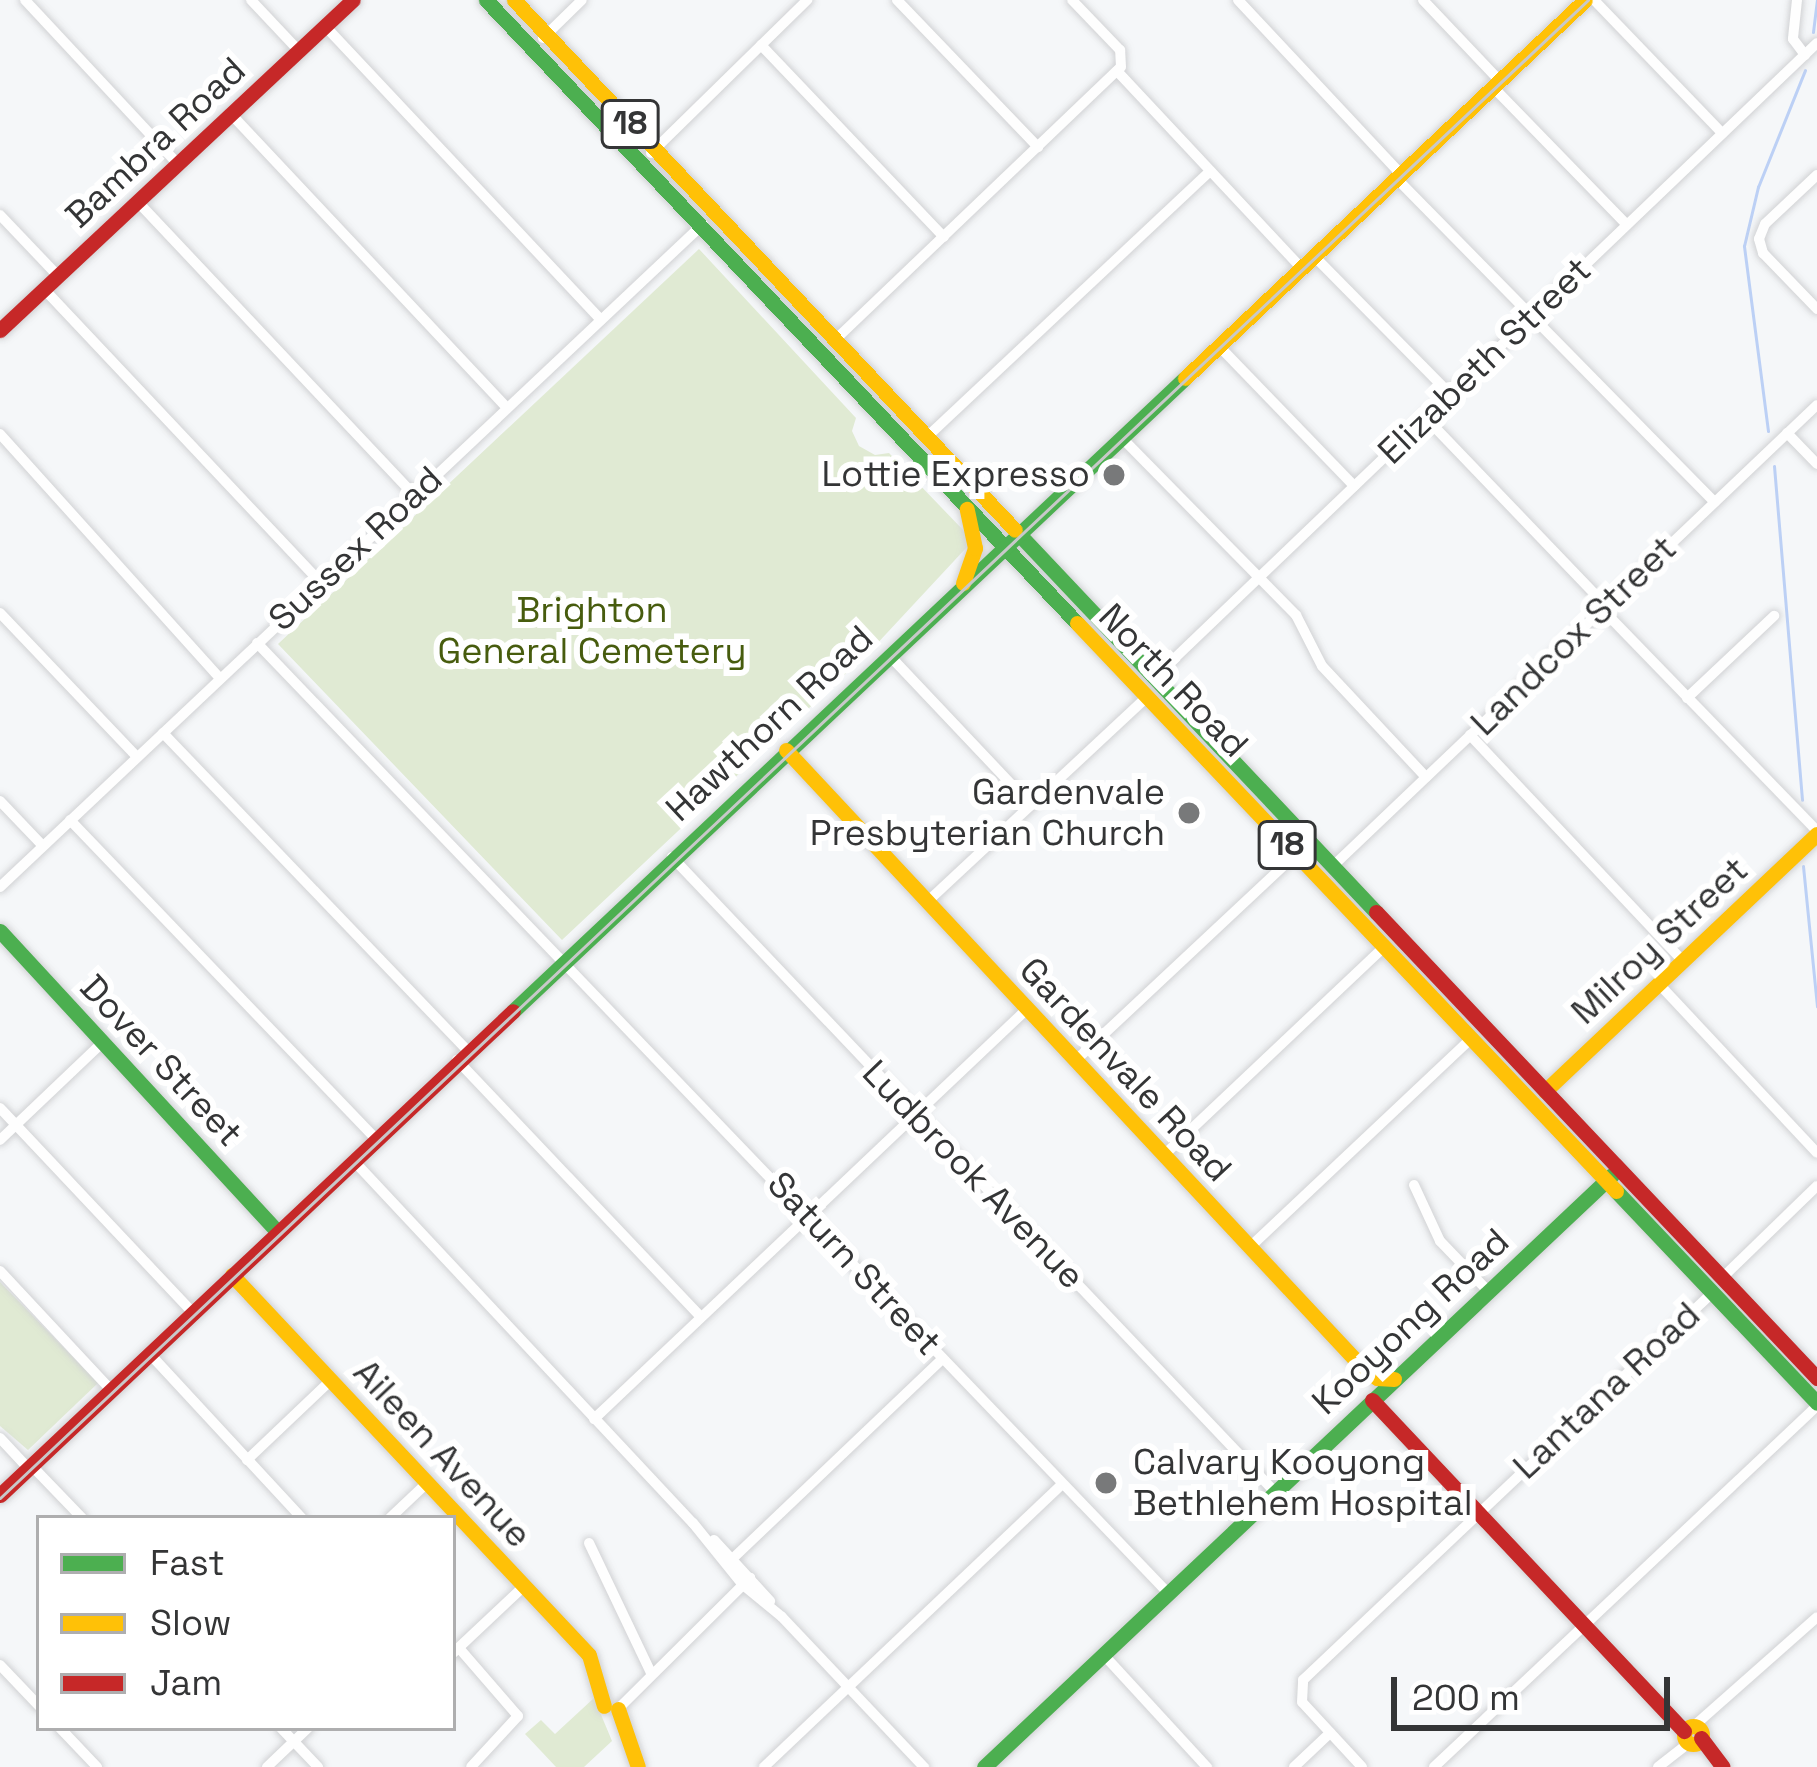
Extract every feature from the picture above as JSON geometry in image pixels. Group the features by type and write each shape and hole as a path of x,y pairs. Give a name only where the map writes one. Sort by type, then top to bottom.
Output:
{"main road":[{"name":"Bambra Road","path":"0,330 353,0"},
{"name":"North Road","path":"486,0 1384,947 1545,1091 1612,1174"},
{"name":"North Road","path":"514,0 1331,867 1472,1039 1612,1174 1717,1285 1817,1405"},
{"name":"Hawthorn Road","path":"0,1495 563,959 1589,0"},
{"path":"962,586 975,548 967,509"},
{"path":"1046,592 1061,577"},
{"name":"Gardenvale Road","path":"783,753 1361,1366 1377,1378 1394,1379"},
{"name":"Milroy Street","path":"1545,1091 1815,834"},
{"name":"Dover Street","path":"0,931 278,1231"},
{"name":"Kooyong Road","path":"984,1767 1612,1174"},
{"name":"Aileen Avenue","path":"232,1275 590,1655 638,1767"},
{"name":"North Road","path":"1717,1285 1817,1378"},
{"path":"1375,1398 1723,1767"}],"street":[{"path":"25,0 178,164"},
{"path":"251,0 298,51"},
{"path":"532,48 582,0"},
{"path":"641,164 807,0"},
{"path":"897,0 1038,147"},
{"path":"835,341 1117,71 1121,52 1072,0"},
{"path":"1238,0 1399,177 1714,502"},
{"path":"1424,0 1627,225"},
{"path":"1589,0 1723,133"},
{"path":"1797,0 1793,39 1802,55"},
{"path":"325,26 601,320"},
{"name":"Elizabeth Street","path":"1153,679 1817,44"},
{"path":"761,45 944,236"},
{"path":"1117,71 1302,269"},
{"path":"231,114 507,408"},
{"path":"928,436 1210,171"},
{"path":"1817,175 1765,224 1759,239 1763,253 1817,309"},
{"path":"137,201 413,495"},
{"path":"0,214 58,276"},
{"name":"Sussex Road","path":"0,886 715,214"},
{"path":"1316,257 1450,394"},
{"path":"44,289 320,582"},
{"path":"1220,347 1354,486"},
{"name":"Landcox Street","path":"1331,867 1817,405"},
{"path":"1425,417 1815,834"},
{"path":"1787,433 1817,464"},
{"path":"0,434 220,678"},
{"path":"1123,440 1306,627 1322,667 1426,777"},
{"path":"0,613 137,757"},
{"path":"1687,698 1774,616"},
{"name":"Saturn Street","path":"257,643 807,1214 1165,1595"},
{"path":"888,654 1031,805"},
{"path":"926,903 1148,696"},
{"path":"163,733 700,1316"},
{"path":"1470,735 1683,961"},
{"path":"0,801 42,845"},
{"path":"70,820 375,1138"},
{"path":"1075,1061 1296,854"},
{"name":"Ludbrook Avenue","path":"672,857 1275,1492"},
{"path":"1164,1155 1384,947"},
{"path":"1659,984 1817,1153"},
{"path":"594,1419 1026,1010"},
{"path":"1250,1247 1472,1039"},
{"path":"0,1140 103,1042"},
{"path":"0,1108 192,1312"},
{"path":"350,1162 924,1764"},
{"path":"1414,1185 1441,1241 1487,1291"},
{"name":"Lantana Road","path":"1330,1733 1299,1691 1308,1675 1817,1186"},
{"path":"0,1270 111,1390"},
{"path":"147,1355 299,1515"},
{"path":"731,1560 942,1359"},
{"path":"247,1460 331,1380"},
{"path":"1434,1767 1817,1405"},
{"path":"0,1438 79,1515"},
{"path":"393,1515 428,1483"},
{"path":"764,1767 1061,1485"},
{"path":"589,1543 651,1673"},
{"path":"612,1705 633,1691 747,1581"},
{"path":"471,1767 518,1719 515,1708 456,1651 524,1586"},
{"path":"1660,1764 1817,1617"},
{"path":"1101,1656 1208,1767"},
{"path":"0,1665 36,1703"},
{"path":"63,1731 97,1767"},
{"path":"284,1731 318,1767"},
{"path":"267,1767 305,1731"},
{"path":"1294,1767 1330,1733 1362,1767"}],"green space":[{"name":"Brighton General Cemetery","path":"699,249 856,418 852,431 859,446 875,455 889,453 966,533 967,547 873,648 562,940 278,644"},
{"path":"0,1282 98,1383 28,1450 0,1426"},
{"path":"594,1698 612,1741 584,1767 556,1767 525,1734 541,1720 555,1734"}],"waterway":[{"path":"1813,32 1817,0"},
{"path":"1768,431 1744,246 1758,187 1805,70"},
{"path":"1774,466 1802,800"},
{"path":"1803,866 1817,1006"}],"tram line":[{"path":"0,1498 1588,0"}],"traffic: fast":[{"path":"486,0 1077,623"},
{"path":"513,1011 1185,378"},
{"path":"1015,530 1376,912"},
{"path":"0,931 277,1231"},
{"path":"984,1767 1612,1175"},
{"path":"1616,1191 1817,1403"}],"traffic: slow":[{"path":"514,0 1015,530"},
{"path":"1185,378 1585,0"},
{"path":"963,583 975,548 967,509"},
{"path":"1077,623 1616,1191"},
{"path":"786,750 1361,1366 1377,1378 1394,1379"},
{"path":"1545,1091 1817,834"},
{"path":"232,1275 589,1655 604,1706"},
{"path":"618,1709 638,1767"},
{"path":"1693,1726 1702,1735 1693,1744 1684,1735 1693,1726"}],"traffic: jam":[{"path":"0,330 353,0"},
{"path":"1376,912 1817,1378"},
{"path":"0,1495 513,1011"},
{"path":"1372,1400 1684,1731"},
{"path":"1701,1738 1723,1767"}],"place":[{"name":"Lottie Expresso","path":"1114,475"},
{"name":"Gardenvale Presbyterian Church","path":"1189,813"},
{"name":"Calvary Kooyong Bethlehem Hospital","path":"1106,1483"}]}
